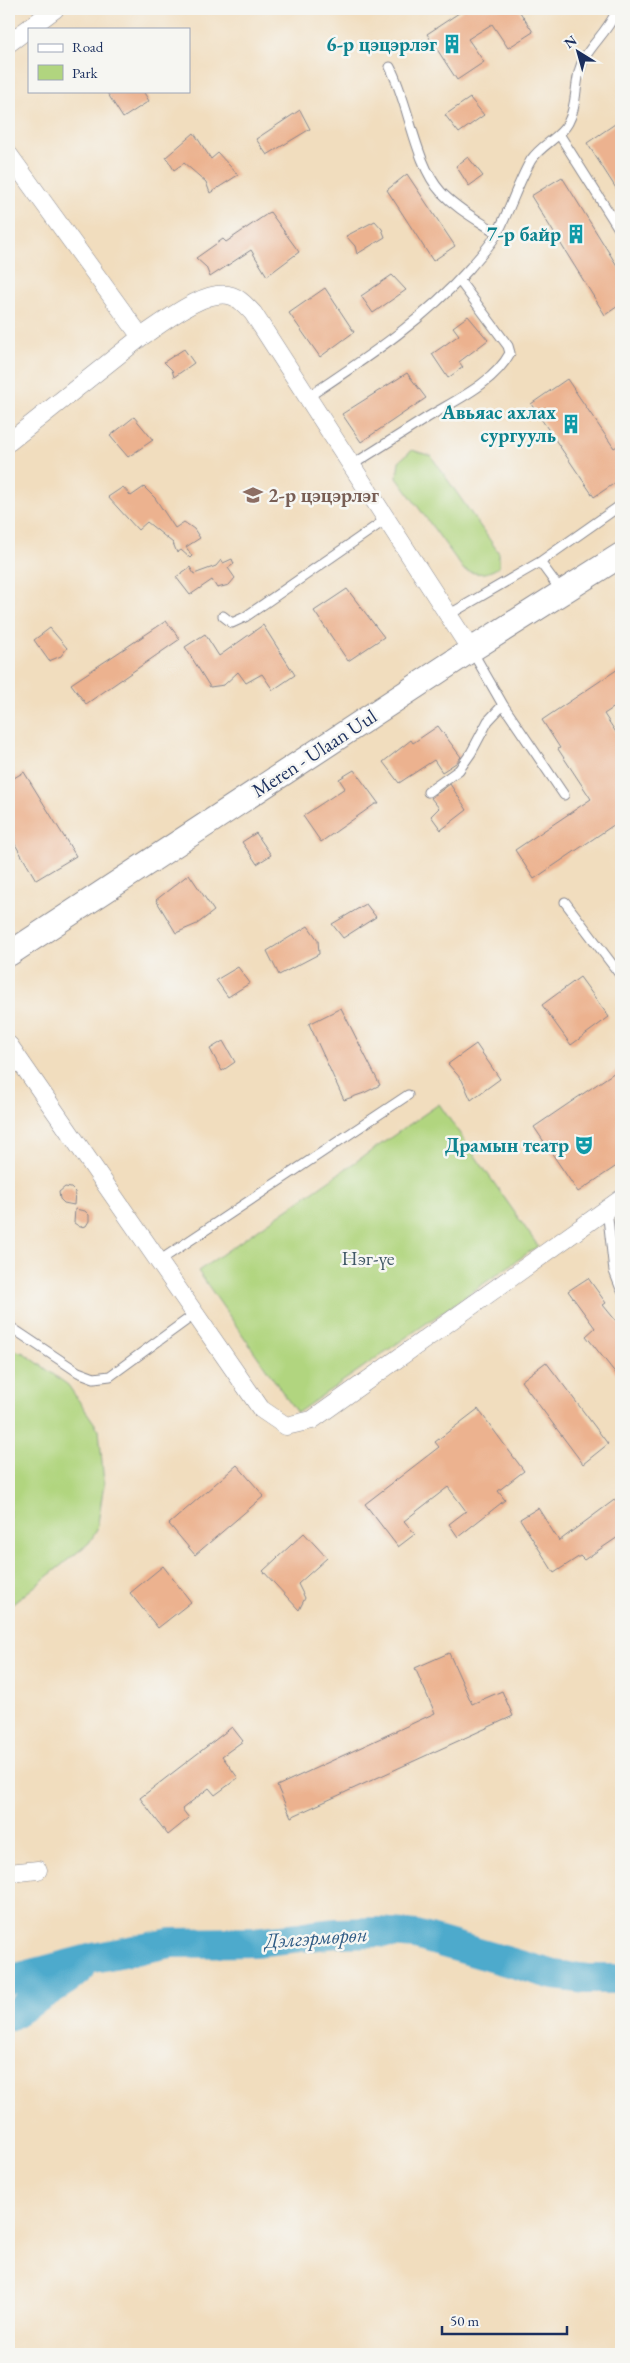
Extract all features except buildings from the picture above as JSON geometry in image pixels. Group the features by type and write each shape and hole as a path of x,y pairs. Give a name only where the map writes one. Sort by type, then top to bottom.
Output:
{"street":[{"path":"29,28 55,9"},
{"path":"9,43 28,29"},
{"path":"9,155 141,337"},
{"path":"9,442 141,337 207,297 231,295 240,300 254,313 432,592 450,614 471,650"},
{"name":"Meren - Ulaan Uul","path":"9,954 471,650 621,555"},
{"path":"9,1045 261,1409 286,1426 312,1420 614,1204"},
{"path":"9,1873 38,1870"}],"lane":[{"path":"308,397 397,337 459,280 497,233 532,160 543,145 560,134 571,116 578,77 585,58 616,13"},
{"path":"390,67 408,111 421,154 440,191 456,206 497,233"},
{"path":"560,134 621,232"},
{"path":"352,465 471,391 506,360 510,353 508,346 459,280"},
{"path":"450,614 540,562 621,505"},
{"path":"222,616 232,623 245,617 386,520"},
{"path":"540,562 562,592"},
{"path":"471,650 503,705 564,795"},
{"path":"428,792 459,770 471,753 488,721 503,705"},
{"path":"565,902 621,976"},
{"path":"159,1261 408,1095"},
{"path":"614,1204 614,1271 621,1289"},
{"path":"9,1326 78,1372 94,1378 110,1376 195,1314"}],"green space":[{"path":"412,450 431,456 499,553 499,567 490,572 482,573 464,570 397,478 399,461"},
{"name":"Нэг-үе","path":"439,1104 538,1246 297,1413 198,1271"},
{"path":"9,1349 24,1353 68,1385 99,1430 104,1483 97,1530 89,1543 9,1607"}],"waterway":[{"name":"Дэлгэрмөрөн","path":"9,1980 93,1958 171,1943 254,1942 337,1933 378,1932 416,1935 554,1975 587,1979 621,1979"},
{"path":"9,2016 68,1979 81,1968"}],"place":[{"name":"6-р цэцэрлэг","path":"452,44"},
{"name":"7-р байр","path":"576,234"},
{"name":"Авьяас ахлах сургууль","path":"571,424"},
{"name":"2-р цэцэрлэг","path":"253,495"},
{"name":"Драмын театр","path":"584,1145"}]}
